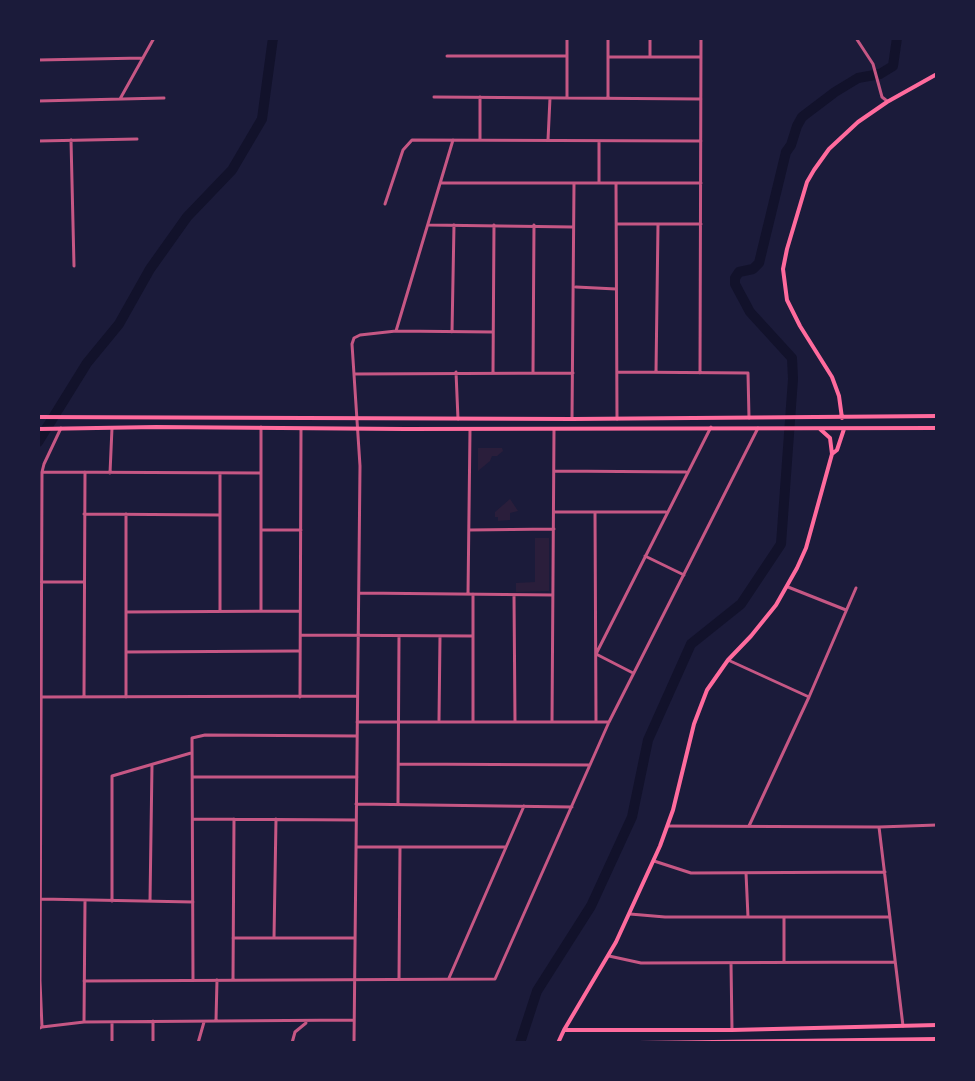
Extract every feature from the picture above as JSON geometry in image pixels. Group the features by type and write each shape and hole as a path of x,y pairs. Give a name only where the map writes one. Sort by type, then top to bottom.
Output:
{"main road":[{"path":"842,418 832,377 787,300 783,280 785,259 803,194 814,170 829,149 858,122 937,74"},
{"path":"40,417 617,419 937,416"},
{"path":"758,428 763,418"},
{"path":"558,1043 609,956 668,826 699,706 707,690 788,587 806,548 832,454 830,438 819,428"},
{"path":"832,454 837,450 845,428"},
{"path":"38,429 937,428"},
{"path":"564,1030 937,1025"},
{"path":"878,1027 879,1040"},
{"path":"639,1043 937,1039"}],"street":[{"path":"120,99 154,38"},
{"path":"567,38 567,98"},
{"path":"608,38 608,98"},
{"path":"650,38 650,57"},
{"path":"700,373 701,38"},
{"path":"856,38 873,64 881,94 887,102"},
{"path":"447,56 567,56"},
{"path":"608,57 701,57"},
{"path":"38,60 143,58"},
{"path":"434,97 701,99"},
{"path":"480,97 480,140"},
{"path":"38,101 164,98"},
{"path":"548,140 550,98"},
{"path":"38,141 137,139"},
{"path":"71,140 74,266"},
{"path":"385,204 403,150 412,140 701,141"},
{"path":"396,331 453,140"},
{"path":"599,141 599,183"},
{"path":"441,183 701,183"},
{"path":"616,183 617,419"},
{"path":"572,419 574,184"},
{"path":"616,224 701,224"},
{"path":"656,372 658,224"},
{"path":"428,225 573,227"},
{"path":"452,332 454,225"},
{"path":"493,372 494,225"},
{"path":"533,372 534,225"},
{"path":"574,287 616,289"},
{"path":"354,1043 360,466 352,344 354,338 360,335 396,331 493,332"},
{"path":"456,372 458,419"},
{"path":"616,372 748,373 749,418"},
{"path":"354,374 573,373"},
{"path":"110,473 113,427"},
{"path":"261,427 261,611"},
{"path":"300,697 301,427"},
{"path":"596,654 711,427"},
{"path":"60,428 42,472 40,1028 84,1022 354,1020"},
{"path":"470,428 473,722"},
{"path":"552,722 554,428"},
{"path":"84,981 495,979 609,722 758,428"},
{"path":"554,471 688,472"},
{"path":"42,472 261,473"},
{"path":"84,696 85,472"},
{"path":"220,473 220,611"},
{"path":"554,512 668,512"},
{"path":"595,512 596,722"},
{"path":"84,514 220,515"},
{"path":"126,514 126,697"},
{"path":"469,530 554,529"},
{"path":"261,530 301,530"},
{"path":"645,556 684,575"},
{"path":"41,582 84,582"},
{"path":"788,587 846,610"},
{"path":"749,826 856,588"},
{"path":"359,593 553,595"},
{"path":"514,595 515,722"},
{"path":"126,612 300,611"},
{"path":"299,635 473,636"},
{"path":"398,805 399,636"},
{"path":"439,722 440,636"},
{"path":"126,652 300,651"},
{"path":"596,654 634,673"},
{"path":"728,660 809,697"},
{"path":"41,697 357,696"},
{"path":"357,722 609,722"},
{"path":"193,980 192,738 205,735 357,736"},
{"path":"112,901 112,776 191,753"},
{"path":"399,764 590,765"},
{"path":"150,901 152,765"},
{"path":"193,777 357,777"},
{"path":"356,804 572,807"},
{"path":"449,979 524,806"},
{"path":"193,819 356,820"},
{"path":"233,979 234,819"},
{"path":"274,938 276,819"},
{"path":"668,826 937,825"},
{"path":"879,827 903,1026"},
{"path":"356,847 506,847"},
{"path":"399,979 400,847"},
{"path":"653,860 691,873 885,872"},
{"path":"746,872 748,917"},
{"path":"41,899 193,902"},
{"path":"84,1022 85,900"},
{"path":"629,914 665,917 890,917"},
{"path":"784,917 784,962"},
{"path":"233,938 355,938"},
{"path":"609,956 641,963 895,962"},
{"path":"731,963 732,1030"},
{"path":"216,1021 217,980"},
{"path":"153,1021 153,1043"},
{"path":"292,1043 299,1027 309,1021"},
{"path":"112,1022 112,1043"},
{"path":"198,1043 204,1022"}],"shaded area":[{"path":"478,448 502,448 503,451 492,456 478,471"},
{"path":"510,499 518,511 510,513 510,520 498,521 495,512"},
{"path":"535,538 549,538 549,591 516,592 516,583 535,582"}],"waterway":[{"path":"38,442 87,363 119,324 150,269 187,217 232,170 262,119 273,38"},
{"path":"520,1043 537,991 591,906 632,817 648,740 691,644 741,604 781,544 792,358 750,312 735,284 735,278 739,272 753,269 759,263 786,152 802,117 858,78 880,74 893,66 897,38"}]}
